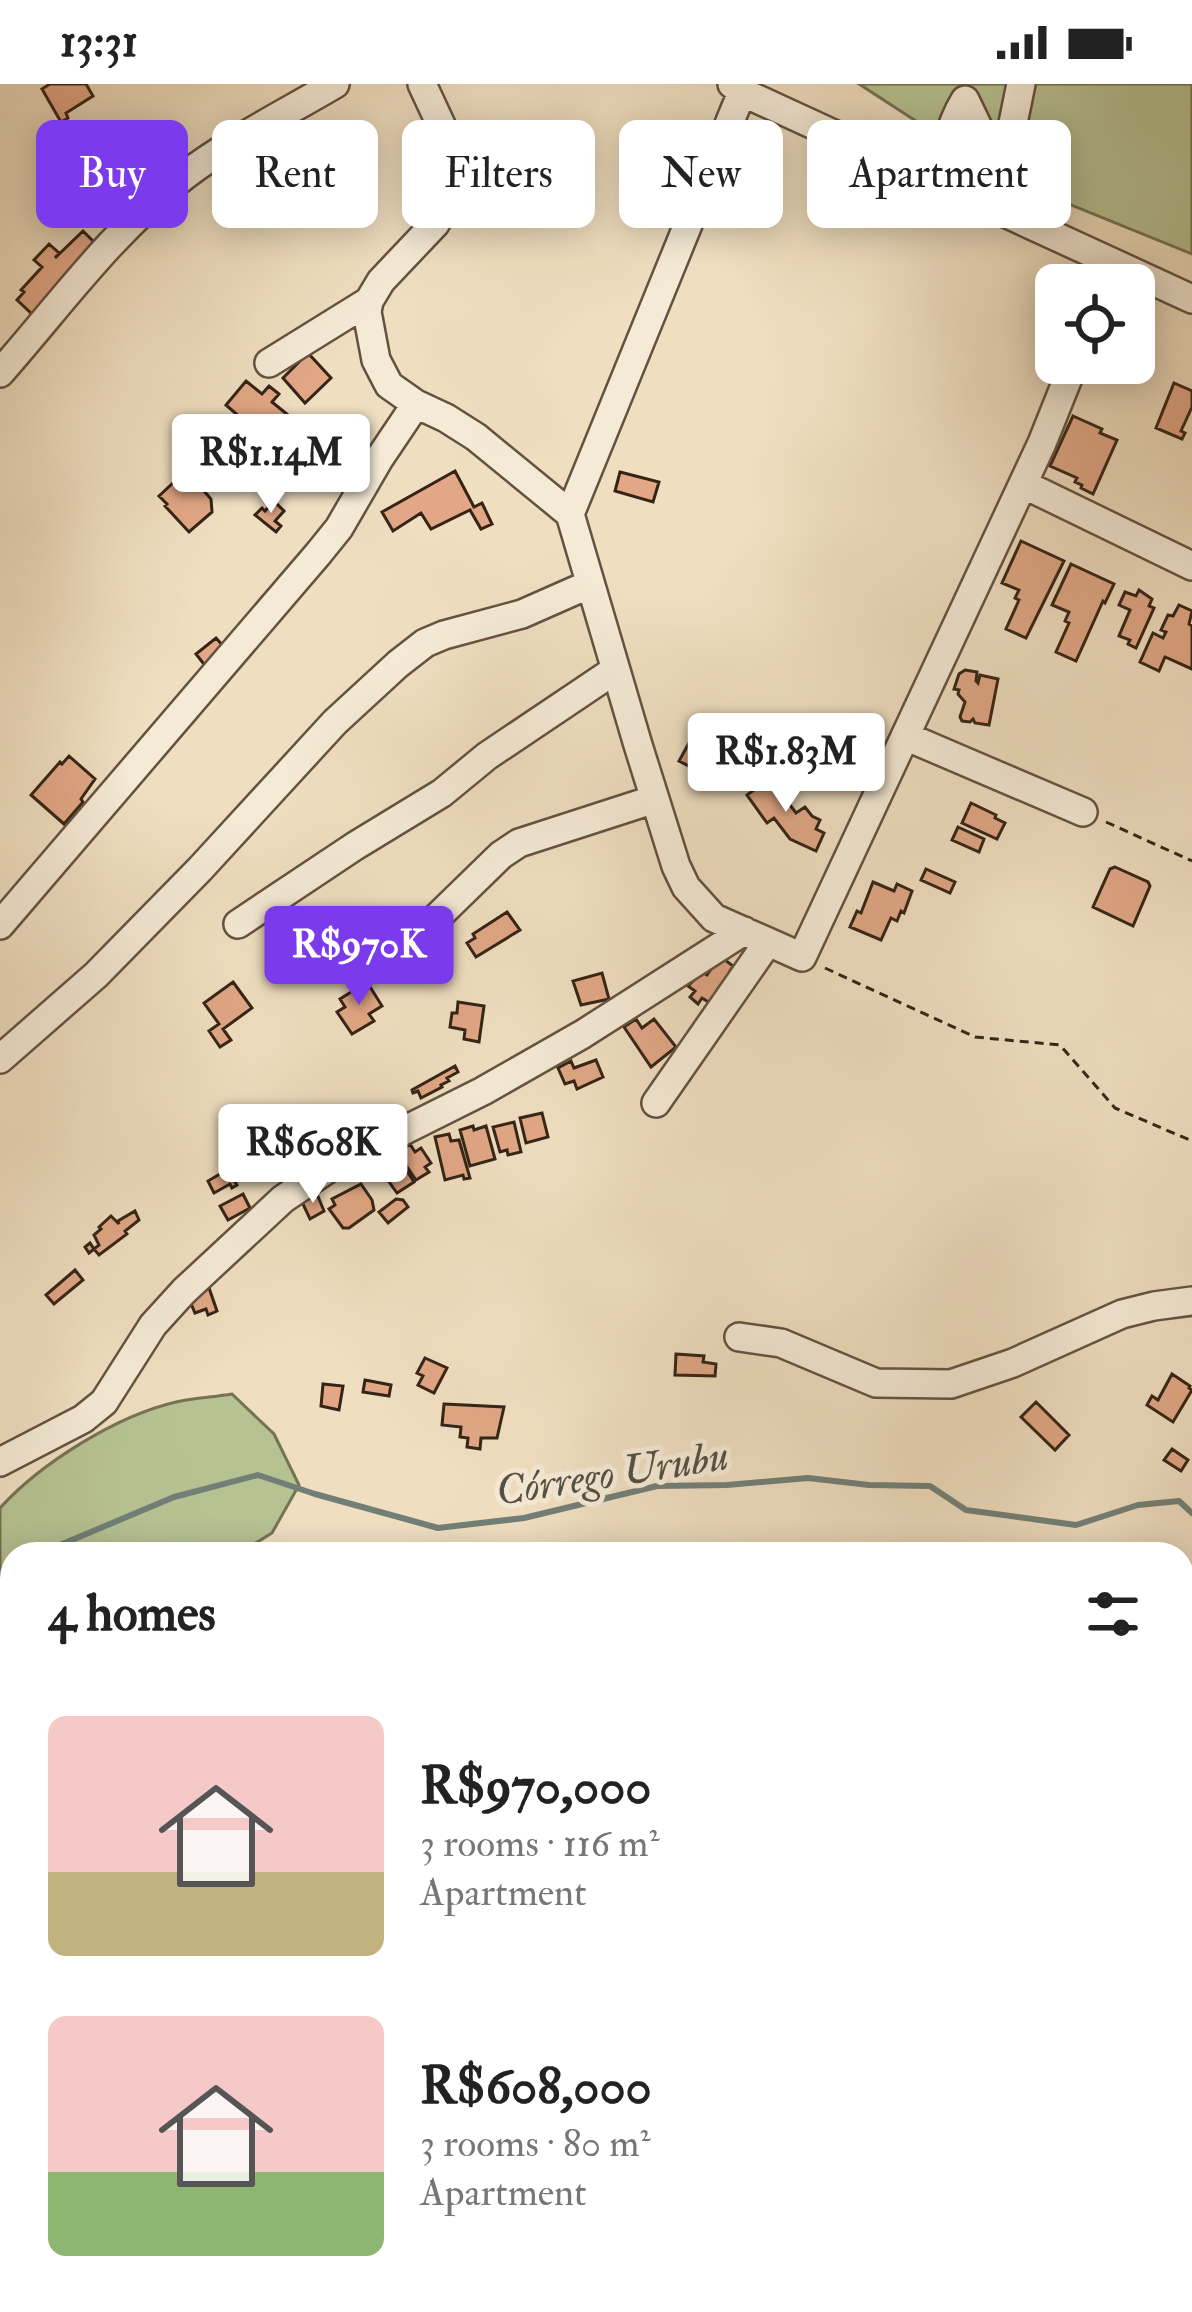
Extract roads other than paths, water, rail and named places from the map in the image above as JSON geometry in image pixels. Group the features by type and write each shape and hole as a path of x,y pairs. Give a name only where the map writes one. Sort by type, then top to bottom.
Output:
{"street":[{"path":"0,373 113,240 184,176 334,84"},
{"path":"422,84 456,157 458,187 435,224 381,281 369,302 371,340 382,373 389,385 476,437 570,514 676,866 686,887 714,918 802,957 1065,384"},
{"path":"1014,120 1021,84"},
{"path":"570,514 737,88 807,121"},
{"path":"952,120 964,100 974,120"},
{"path":"1026,228 1094,264"},
{"path":"1155,287 1192,299"},
{"path":"269,363 369,302"},
{"path":"0,925 329,541 416,404"},
{"path":"1023,484 1192,566"},
{"path":"0,1059 96,975 334,722 398,664 443,635 522,614 590,584"},
{"path":"238,924 442,793 487,756 615,670"},
{"path":"905,736 1083,812"},
{"path":"425,929 519,843 655,799"},
{"path":"656,1103 756,937"},
{"path":"0,1462 82,1419 104,1402 153,1325 283,1199 328,1168 483,1091 756,937"},
{"path":"739,1337 781,1343 876,1383 951,1384 1013,1364 1121,1314 1192,1301"}],"waterway":[{"name":"Córrego Urubu","path":"67,1542 174,1497 258,1475 438,1528 524,1518 657,1486 808,1478 930,1486 966,1510 1076,1525 1138,1505 1179,1501 1192,1513"}]}
